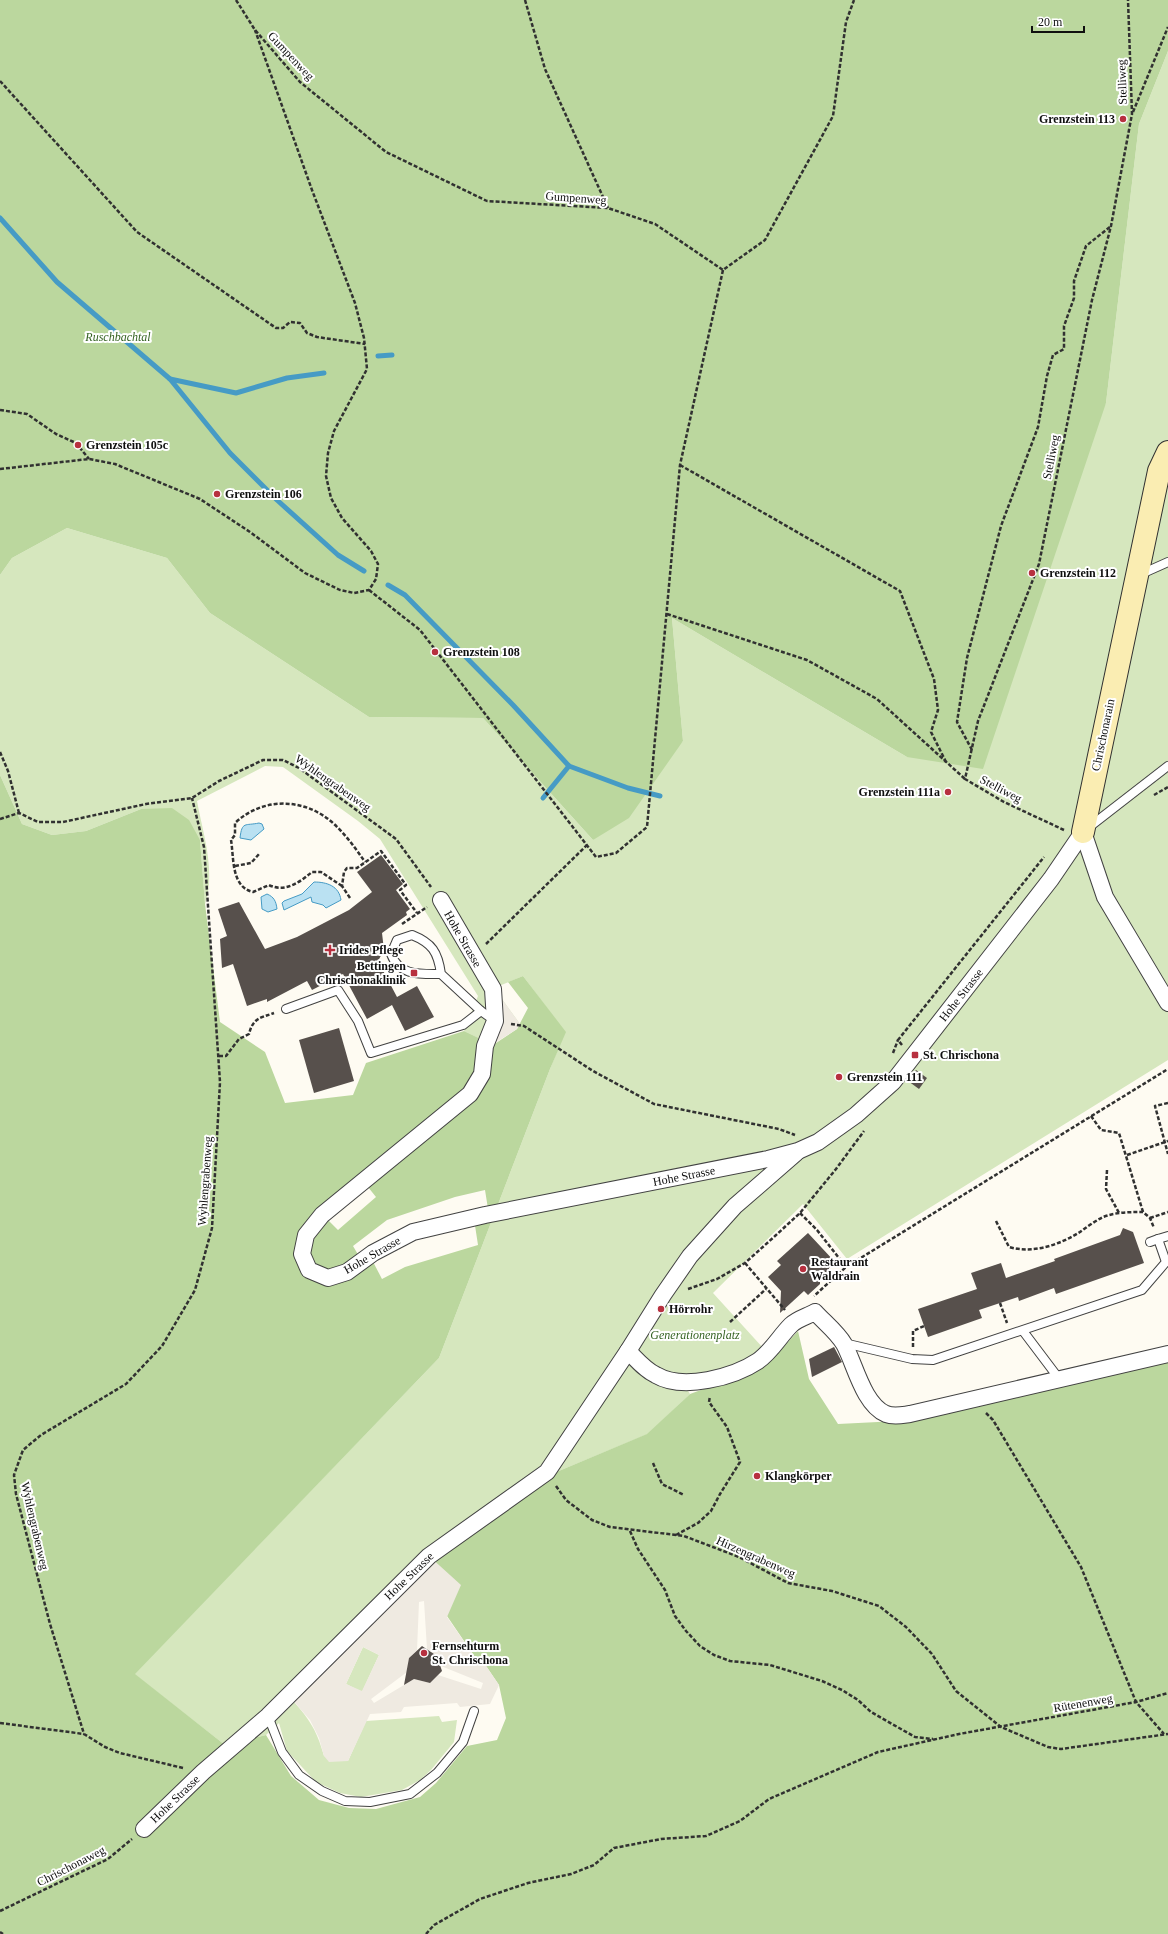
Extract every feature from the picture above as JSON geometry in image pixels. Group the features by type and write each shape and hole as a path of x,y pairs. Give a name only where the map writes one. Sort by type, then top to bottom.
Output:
{"street":[{"name":"Chrischonarain","path":"1083,832 1160,471 1168,452"},
{"path":"1083,832 1105,897 1168,1003"},
{"name":"Hohe Strasse","path":"441,900 492,988 495,1021 484,1046 482,1074 470,1094 322,1215 306,1235 302,1254 309,1270 328,1278 347,1272 373,1253 413,1232 485,1215 768,1160 798,1151 818,1142 856,1115 894,1082 1051,879 1083,832"},
{"name":"Hohe Strasse","path":"144,1829 203,1772 268,1716 429,1556 547,1472 628,1351 663,1294 690,1256 711,1230 735,1206 798,1151"},
{"path":"628,1351 656,1376 669,1380 698,1381 729,1375 758,1361 776,1345 792,1324 815,1312 844,1343 870,1401 886,1414 896,1416 1060,1380 1168,1354"}],"lane":[{"path":"1138,575 1168,562"},
{"path":"1083,832 1168,766"},
{"path":"441,974 414,973 405,971 394,963 391,954 397,940 412,935 425,940 434,950 439,962 441,974 481,1011 495,1021"},
{"path":"286,1009 338,990 358,1021 371,1053 463,1025 481,1011"},
{"path":"844,1343 912,1359 933,1360 1023,1331 1142,1290 1166,1262 1154,1241 1168,1236"},
{"path":"1023,1331 1060,1380"},
{"path":"268,1716 282,1752 299,1775 322,1791 345,1801 370,1802 410,1794 437,1773 463,1742 474,1711"}],"path":[{"path":"0,469 89,459 115,464 200,499 250,532 305,573 340,590 354,593 369,590 376,579 378,564 371,551 342,518 331,498 326,476 328,453 334,431 368,369 365,344 355,303 312,190 255,30 236,0"},
{"path":"525,0 544,69 608,208"},
{"path":"369,590 420,630 596,857 616,853 647,827 680,465 722,270 765,240 833,116 846,22 854,0"},
{"name":"Stelliweg","path":"1083,832 1069,832 1004,802 965,779 978,721 1039,564 1092,300 1111,226 1132,114 1128,0"},
{"path":"1132,114 1168,27"},
{"name":"Gumpenweg","path":"255,30 300,82 386,152 487,201 608,208 655,224 722,270"},
{"path":"0,81 137,232 276,328 283,328 290,322 300,323 307,333 317,337 365,344"},
{"path":"972,750 957,722 967,658 1001,526 1038,427 1053,355 1064,349 1064,326 1074,298 1074,281 1086,246 1111,226"},
{"path":"0,410 27,414 56,434 76,443 89,459"},
{"path":"680,465 900,591 934,679 938,710 931,732 947,764"},
{"path":"667,614 807,660 877,700 965,779"},
{"path":"0,752 8,771 19,814"},
{"name":"Wyhlengrabenweg","path":"84,1734 50,1624 16,1494 14,1475 23,1450 41,1435 126,1384 162,1346 195,1290 212,1228 220,1082 219,1056 204,848 199,821 192,798 220,781 264,760 283,760 299,768 396,839 441,900"},
{"path":"0,820 19,814 38,822 63,822 146,804 192,798"},
{"path":"350,898 342,886 321,872 312,872 299,883 276,888 269,885 253,892 242,888 237,881 231,840 235,835 235,823 250,811 262,806 278,802 296,804 320,813 335,824 365,862"},
{"path":"473,956 587,845"},
{"path":"342,886 344,872 347,868 356,868 381,851 406,885 400,890 417,912"},
{"path":"235,866 251,863 260,853"},
{"path":"903,1045 898,1040 1047,853"},
{"path":"410,918 417,912 441,900"},
{"path":"219,1056 226,1056 239,1039 249,1034 252,1024 260,1018 286,1009"},
{"path":"495,1021 524,1026 593,1071 654,1104 779,1130 818,1142"},
{"path":"813,1297 846,1268 1168,1069"},
{"path":"1168,1103 1155,1106 1167,1141 1168,1154"},
{"path":"1091,1116 1101,1130 1119,1133 1127,1155 1143,1212 1150,1218 1154,1241"},
{"path":"663,1294 680,1292 717,1279 745,1263 800,1212 836,1169 868,1125"},
{"path":"1127,1155 1167,1141"},
{"path":"1107,1170 1106,1189 1119,1213"},
{"path":"800,1212 817,1230 846,1268"},
{"path":"996,1221 1009,1247 1018,1249 1042,1248 1060,1243 1103,1218 1119,1213 1143,1212"},
{"path":"1150,1218 1168,1212"},
{"path":"745,1263 796,1322"},
{"path":"730,1322 766,1289"},
{"path":"1000,1303 1011,1334"},
{"path":"912,1359 913,1331 924,1326"},
{"path":"676,1535 698,1523 711,1511 740,1462 727,1428 709,1402 714,1378"},
{"path":"972,1400 993,1420 1081,1567 1136,1702 1166,1734"},
{"path":"653,1463 662,1484 684,1495"},
{"name":"Hirzengrabenweg","path":"547,1472 566,1500 592,1520 610,1527 684,1536 739,1557 788,1583 832,1591 879,1606 906,1627 932,1654 956,1692 1001,1727 1048,1747 1061,1749 1166,1734"},
{"path":"630,1530 638,1549 665,1590 675,1616 700,1646 714,1655 730,1661 770,1665 822,1681 842,1690 858,1700 871,1712 915,1737 936,1739"},
{"name":"Rütenenweg","path":"936,1739 1136,1702 1168,1693"},
{"path":"0,1723 84,1734 105,1747 120,1753 203,1772"},
{"path":"426,1934 434,1925 480,1899 528,1883 571,1874 594,1865 614,1848 661,1839 706,1836 740,1821 769,1799 878,1752 936,1739"},
{"name":"Chrischonaweg","path":"0,1911 108,1859 144,1829"}],"green space":[{"name":"Ruschbachtal","path":"0,0 1168,0 1168,51 1139,124 1106,403 983,769 907,757 672,618 683,741 629,818 593,840 483,718 369,717 210,613 167,558 67,528 12,558 0,575"},
{"name":"Generationenplatz","path":"1168,51 1168,1060 847,1259 803,1204 713,1293 764,1349 739,1363 713,1372 679,1376 690,1394 648,1434 554,1473 289,1696 311,1723 318,1737 324,1756 348,1761 366,1721 439,1716 442,1722 457,1720 454,1742 431,1770 420,1780 402,1790 361,1797 340,1793 316,1782 287,1751 279,1723 266,1735 225,1745 134,1674 439,1358 565,1032 523,976 494,988 520,1024 492,1045 464,1031 478,996 380,839 358,821 283,767 265,766 197,801 209,866 208,891 205,904 200,840 141,809 86,831 52,835 22,824 0,775 0,575 12,558 67,528 167,558 210,613 369,717 483,718 593,840 683,741 672,618 907,757 1106,403 1139,124"},
{"path":"0,775 22,824 52,835 86,831 141,809 172,808 189,820 200,840 205,904 220,1022 265,1052 285,1103 353,1095 366,1063 464,1031 493,1045 517,1029 528,1008 508,982 523,976 566,1032 550,1069 439,1358 135,1674 225,1745 266,1735 291,1776 319,1800 349,1808 376,1809 420,1797 436,1783 467,1746 497,1740 506,1718 499,1685 482,1660 477,1660 447,1616 429,1556 554,1473 647,1434 690,1394 747,1373 773,1358 798,1331 809,1379 838,1424 898,1421 1168,1361 1168,1934 0,1934","holes":["368,1187 376,1197 338,1230 328,1220","485,1190 489,1215 474,1219 478,1245 405,1267 382,1279 371,1258 363,1263 353,1246 387,1220 455,1197"]},
{"path":"363,1647 379,1655 362,1692 346,1684"}],"shaded area":[{"path":"494,988 520,1024 517,1029 492,1045"},
{"path":"429,1556 461,1585 447,1617 477,1660 482,1660 499,1685 490,1704 460,1707 457,1703 404,1707 401,1712 370,1714 348,1761 329,1762 324,1756 319,1738 310,1720 289,1696","holes":["424,1601 427,1649 437,1656 441,1666 483,1683 481,1689 438,1675 430,1683 414,1679 374,1703 371,1699 407,1672 409,1658 417,1650 419,1602","363,1647 379,1655 362,1691 346,1684"]}],"water":[{"path":"262,824 264,829 251,840 240,838 242,829 245,825"},
{"path":"314,882 328,884 335,888 340,895 341,900 326,908 323,905 312,902 311,897 284,910 282,903 284,901 302,894"},
{"path":"267,894 274,900 277,909 268,912 262,909 261,897"}],"building":[{"path":"381,855 403,884 396,890 410,909 406,912 407,915 382,933 384,950 378,961 397,997 417,986 434,1017 405,1031 392,1005 367,1019 343,974 312,990 307,981 267,1002 267,999 247,1006 233,964 222,968 220,939 227,936 218,909 239,902 265,949 297,937 349,910 372,892 357,872"},
{"path":"339,1028 354,1081 314,1093 299,1040"},
{"path":"916,1070 927,1078 919,1089 908,1081"},
{"path":"1123,1228 1133,1232 1144,1263 1056,1294 1054,1288 1019,1301 1018,1297 979,1310 982,1318 928,1337 918,1309 977,1289 971,1273 1001,1263 1006,1278 1055,1261 1054,1259 1120,1235"},
{"name":"Restaurant Waldrain","path":"808,1233 835,1262 829,1268 829,1271 820,1279 820,1284 808,1295 804,1291 780,1313 781,1291 768,1277 781,1265 777,1261"},
{"path":"834,1347 842,1362 812,1377 809,1359"},
{"path":"422,1646 437,1656 442,1671 430,1683 414,1679 404,1685 409,1658"}],"waterway":[{"path":"0,218 57,282 170,379 230,453 277,500 338,555 364,571"},
{"path":"378,356 392,355"},
{"path":"170,379 236,393 287,378 324,373"},
{"path":"388,585 405,595 513,705 569,766 628,788 660,796"},
{"path":"543,798 569,766"}],"place":[{"name":"Grenzstein 113","path":"1123,119"},
{"name":"Grenzstein 105c","path":"78,445"},
{"name":"Grenzstein 106","path":"217,494"},
{"name":"Grenzstein 112","path":"1032,573"},
{"name":"Grenzstein 108","path":"435,652"},
{"name":"Grenzstein 111a","path":"948,792"},
{"name":"Irides Pflege","path":"330,950"},
{"name":"Bettingen Chrischonaklinik","path":"414,973"},
{"name":"St. Chrischona","path":"915,1055"},
{"name":"Grenzstein 111","path":"839,1077"},
{"name":"Restaurant Waldrain","path":"803,1269"},
{"name":"Hörrohr","path":"661,1309"},
{"name":"Klangkörper","path":"757,1476"},
{"name":"Fernsehturm St. Chrischona","path":"424,1653"}]}
